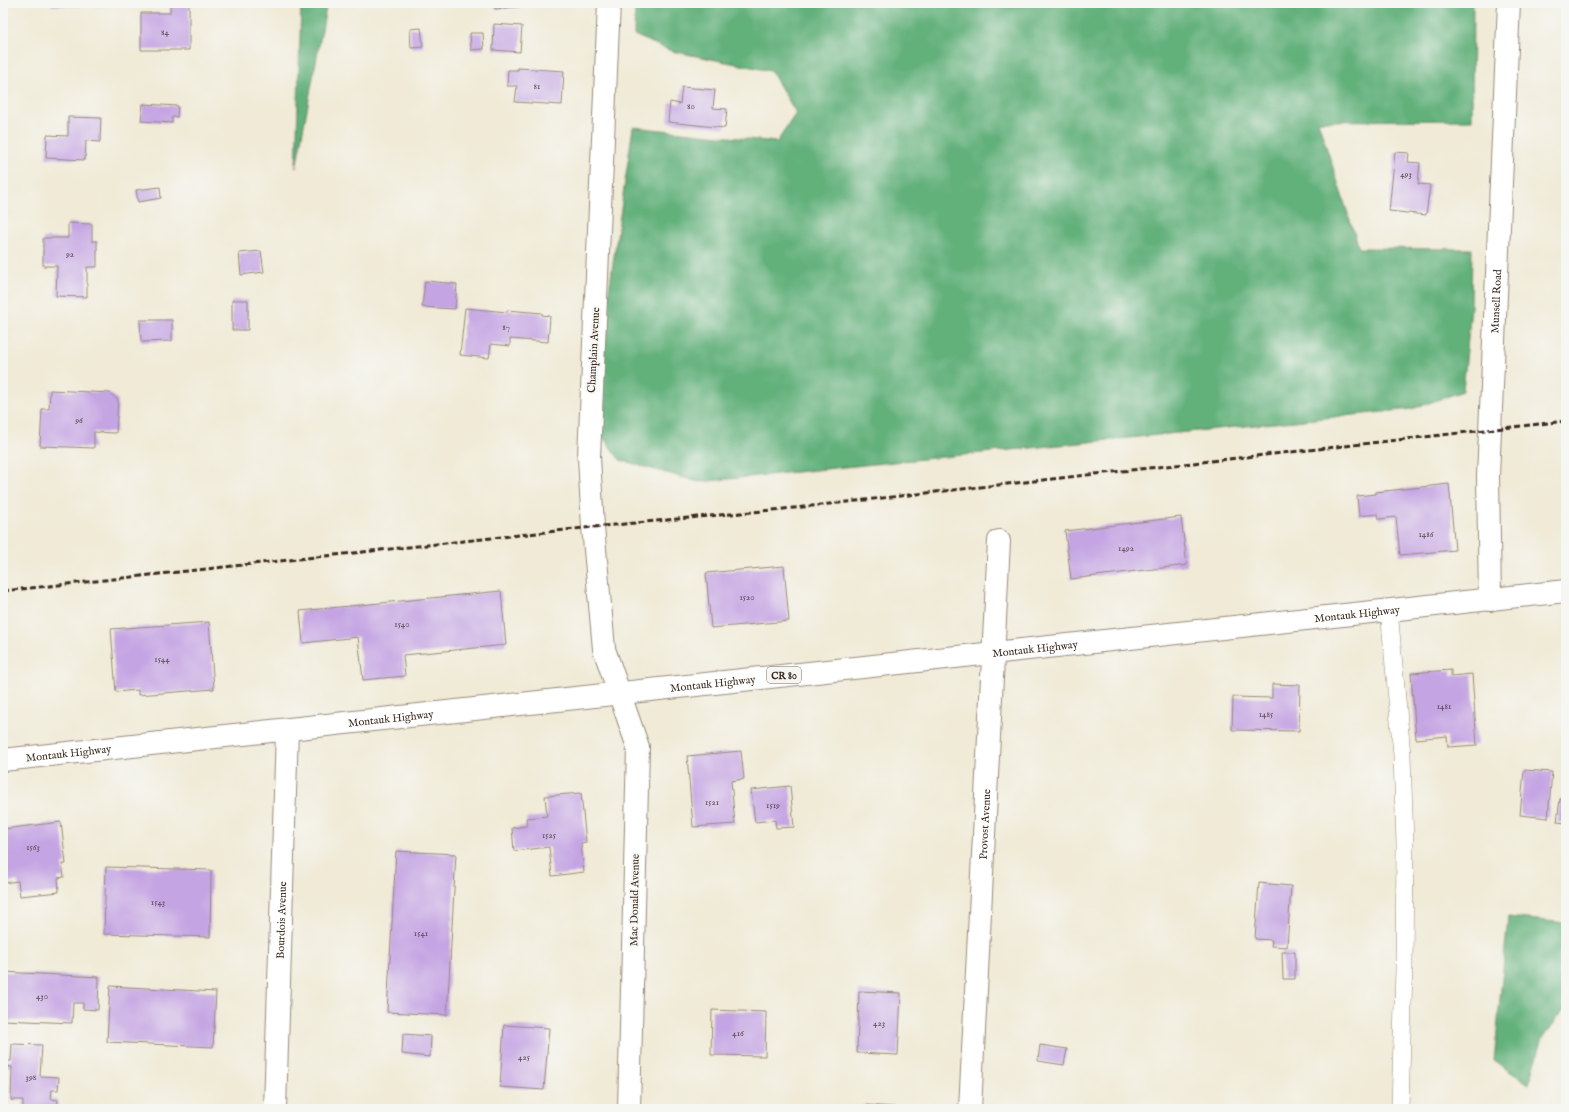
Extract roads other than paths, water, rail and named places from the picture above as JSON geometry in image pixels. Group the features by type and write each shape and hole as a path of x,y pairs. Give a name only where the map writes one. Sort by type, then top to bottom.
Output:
{"street":[{"name":"Champlain Avenue","path":"609,3 589,457 593,527 604,649 619,694"},
{"name":"Munsell Road","path":"1490,600 1488,562 1488,476 1509,3"},
{"name":"Provost Avenue","path":"970,1109 999,541"},
{"name":"Montauk Highway","path":"3,760 1566,591"},
{"name":"Mac Donald Avenue","path":"619,694 638,747 629,1109"},
{"name":"Bourdois Avenue","path":"276,1109 287,730"}],"lane":[{"path":"1389,610 1402,755 1405,844 1404,969 1400,1109"}],"railway":[{"path":"3,591 593,527 794,508 1566,421"}]}
